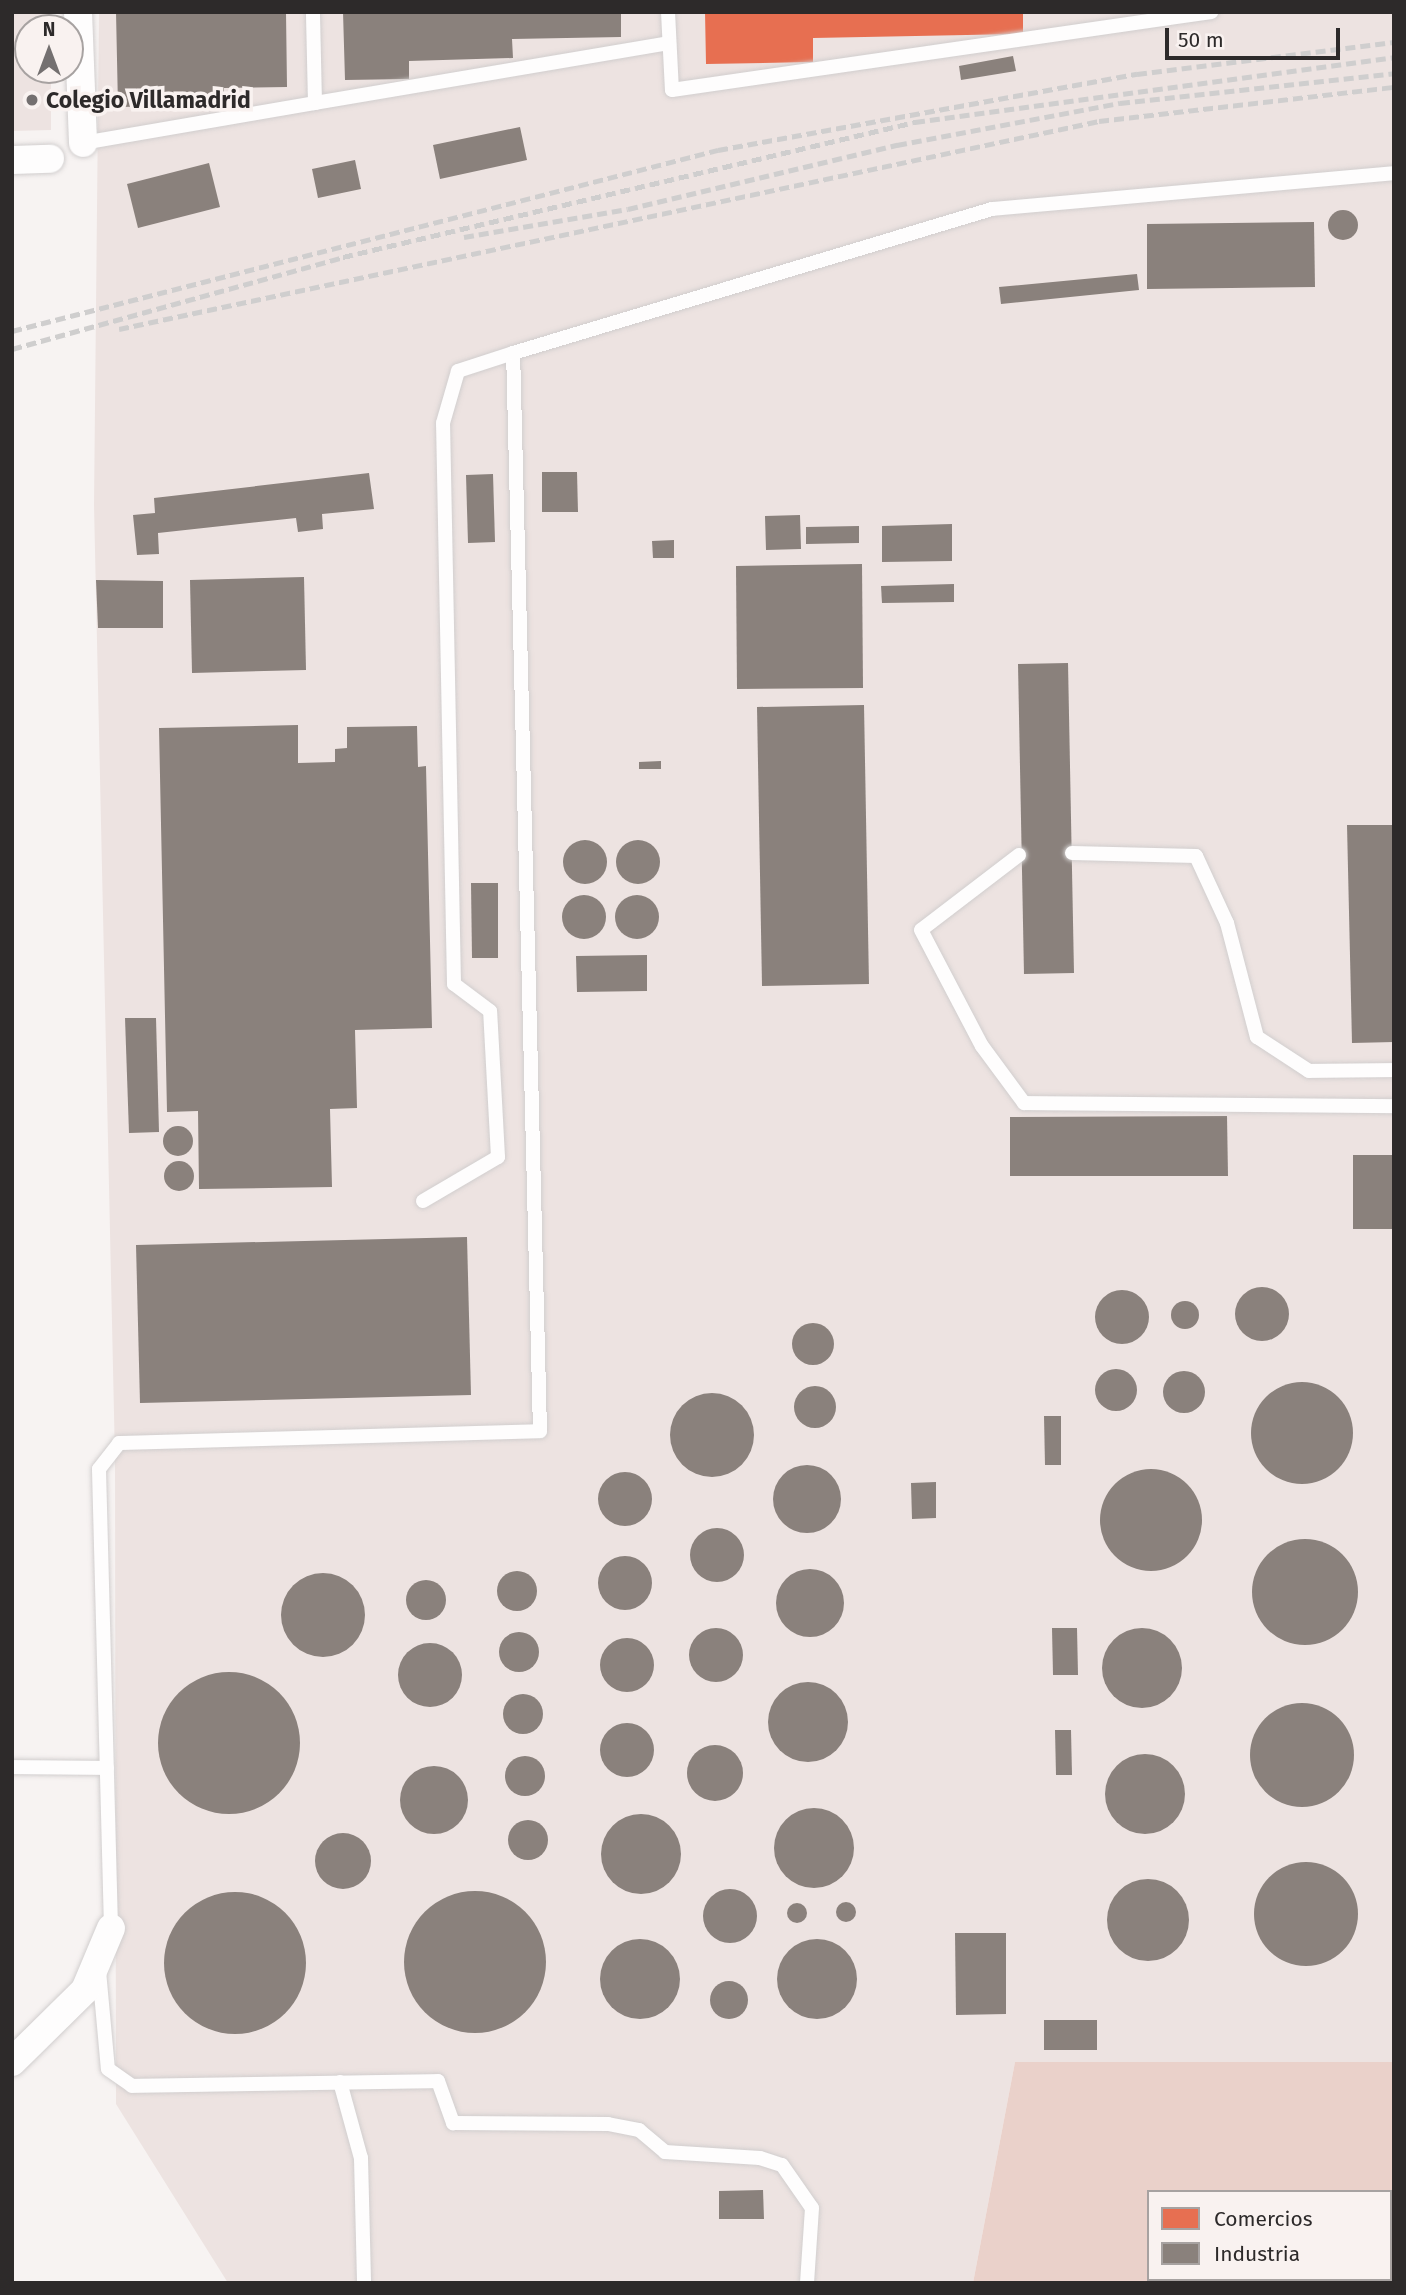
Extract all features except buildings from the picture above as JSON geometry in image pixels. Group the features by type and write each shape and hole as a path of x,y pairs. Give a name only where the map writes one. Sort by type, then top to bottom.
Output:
{"street":[{"path":"78,12 83,143"},
{"path":"12,160 50,159"},
{"path":"12,2062 85,1990 111,1928"}],"lane":[{"path":"313,12 315,103"},
{"path":"668,12 672,90 1211,12"},
{"path":"83,143 669,43"},
{"path":"423,1202 498,1157 491,1011 454,984 443,422 458,370 992,209 1394,173"},
{"path":"111,1928 99,1469 119,1443 540,1432 513,353"},
{"path":"1072,853 1196,856 1227,923 1257,1037 1309,1071 1394,1070"},
{"path":"1019,855 921,930 982,1046 1024,1103 1394,1107"},
{"path":"12,1767 107,1768"},
{"path":"98,1959 108,2069 132,2086 438,2081 453,2123 608,2124 639,2130 665,2152 760,2158 782,2165 812,2208 807,2283"},
{"path":"340,2082 361,2158 364,2283"}],"shaded area":[{"path":"12,12 52,12 14,14 14,84 51,84 51,130 12,131"},
{"path":"99,12 1394,12 1394,2062 1015,2062 973,2283 228,2283 116,2104 115,1459 94,505"},
{"path":"1015,2062 1394,2062 1394,2283 973,2283"}],"railway":[{"path":"12,331 718,150 1137,74 1394,42"},
{"path":"12,349 343,257 915,122 1394,57"},
{"path":"464,237 628,209 897,145 1120,103 1394,73"},
{"path":"119,329 1099,121 1394,87"}],"place":[{"name":"Colegio Villamadrid","path":"32,100"}]}
